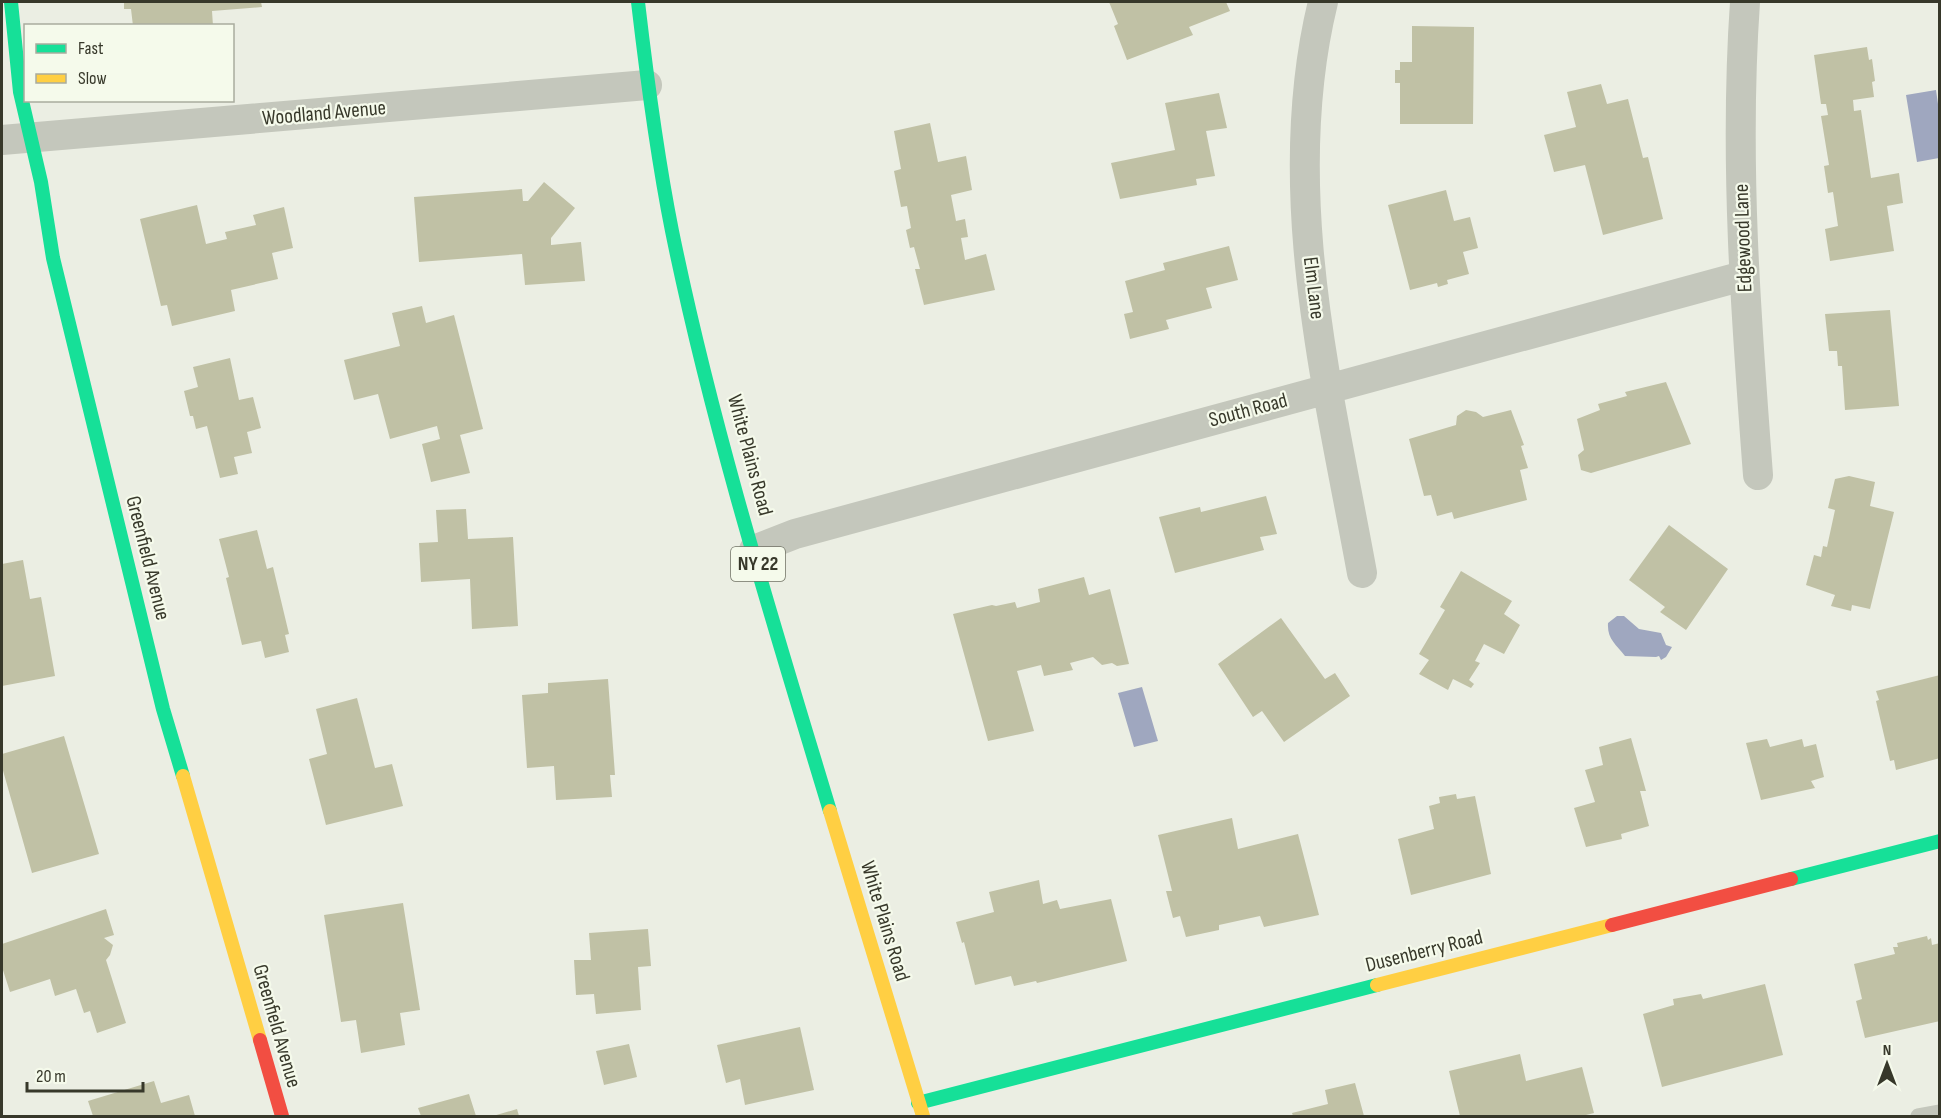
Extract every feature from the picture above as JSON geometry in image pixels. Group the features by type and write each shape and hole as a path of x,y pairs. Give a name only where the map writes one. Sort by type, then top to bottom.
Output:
{"street":[{"name":"Greenfield Avenue","path":"11,2 20,92 16,139 41,182 53,258 163,709 282,1116"},
{"name":"White Plains Road","path":"638,2 647,85 688,303 793,689 922,1116"},
{"name":"Elm Lane","path":"1323,2 1317,27 1306,126 1306,222 1314,297 1328,388 1362,573"},
{"name":"Edgewood Lane","path":"1746,2 1740,69 1743,276 1758,475"},
{"name":"Woodland Avenue","path":"16,139 647,85"},
{"name":"South Road","path":"754,550 795,534 1743,276"},
{"name":"Dusenberry Road","path":"918,1103 1940,841"}],"lane":[{"path":"1918,1116 1940,1112"}],"water":[{"path":"1936,90 1939,111 1939,158 1917,162 1906,95"},
{"path":"1617,616 1624,616 1639,629 1661,633 1666,645 1672,647 1666,657 1661,660 1659,656 1625,656 1609,633 1608,623"},
{"path":"1142,687 1158,741 1134,747 1118,693"}],"building":[{"path":"124,2 261,2 262,7 212,11 213,24 133,24 131,9 124,9"},
{"path":"1109,2 1226,2 1230,11 1189,27 1193,35 1127,60 1114,26 1118,24"},
{"path":"1412,26 1474,27 1473,124 1400,124 1400,83 1395,83 1395,70 1400,70 1400,62 1412,62"},
{"path":"1867,47 1869,60 1872,59 1875,81 1872,82 1874,97 1853,100 1854,111 1861,110 1871,178 1899,173 1903,203 1887,206 1894,251 1830,261 1825,229 1838,226 1833,192 1828,193 1824,166 1829,165 1821,116 1828,115 1826,104 1821,104 1814,55"},
{"path":"1601,84 1607,104 1628,99 1643,158 1648,157 1663,219 1603,235 1585,165 1554,172 1544,135 1576,127 1567,92"},
{"path":"1219,93 1227,128 1206,131 1215,176 1196,179 1197,185 1120,199 1111,163 1175,150 1165,103"},
{"path":"930,123 938,162 966,156 972,190 951,195 956,221 965,219 968,237 961,238 965,260 986,254 995,290 924,305 915,269 920,269 914,247 910,248 906,230 911,228 907,206 901,207 894,171 901,169 894,131"},
{"path":"544,182 575,208 551,238 551,245 581,242 585,281 525,285 522,254 419,262 414,197 522,189 523,201 528,201"},
{"path":"1446,190 1454,221 1470,217 1478,248 1463,252 1469,274 1447,280 1448,284 1438,287 1437,283 1410,290 1388,205"},
{"path":"197,205 206,244 227,239 225,232 256,225 253,215 284,207 293,248 272,253 278,279 231,290 235,311 172,326 167,305 161,306 140,219"},
{"path":"1229,246 1238,280 1206,288 1212,308 1166,320 1169,329 1130,339 1124,314 1133,312 1125,281 1165,270 1163,263"},
{"path":"422,306 426,323 454,315 483,429 460,435 470,473 431,482 422,444 440,439 437,426 390,439 378,394 354,400 344,360 400,346 392,313"},
{"path":"1890,310 1899,406 1845,410 1842,366 1838,366 1837,351 1829,351 1825,314"},
{"path":"230,358 239,400 253,397 261,428 247,432 252,453 234,457 238,474 220,478 207,426 196,429 193,416 190,416 184,391 198,387 193,367"},
{"path":"1666,382 1691,444 1591,473 1581,470 1578,455 1584,450 1577,419 1600,410 1598,404 1627,396 1625,392"},
{"path":"1466,410 1476,412 1483,417 1511,410 1524,445 1521,446 1528,468 1520,470 1527,500 1454,519 1452,512 1437,516 1431,495 1424,496 1409,439 1456,425 1457,416"},
{"path":"1849,476 1875,482 1870,506 1894,512 1870,609 1852,605 1851,611 1831,606 1835,595 1806,585 1814,555 1821,557 1823,546 1827,547 1835,510 1828,508 1835,479"},
{"path":"1266,496 1277,534 1260,537 1264,550 1175,573 1159,517 1200,507 1201,512"},
{"path":"466,509 468,539 513,537 518,626 472,629 470,579 421,582 419,543 438,542 436,510"},
{"path":"1669,525 1728,569 1686,630 1660,612 1665,607 1629,580"},
{"path":"257,530 267,569 273,567 289,634 285,635 289,652 265,658 261,641 242,645 219,539"},
{"path":"23,560 30,599 41,597 55,676 2,686 2,564"},
{"path":"1461,571 1512,601 1504,614 1520,625 1504,654 1484,644 1475,661 1480,663 1469,680 1474,684 1471,688 1453,679 1448,690 1419,674 1429,660 1419,654 1445,610 1440,607"},
{"path":"1084,577 1089,595 1110,589 1129,664 1102,665 1093,657 1070,663 1073,670 1044,676 1041,665 1017,671 1034,731 988,741 953,614 992,605 1015,602 1017,608 1040,602 1038,589"},
{"path":"1281,618 1325,679 1335,673 1350,696 1284,742 1262,711 1253,717 1218,664"},
{"path":"1940,675 1940,758 1896,770 1894,760 1890,761 1876,701 1879,700 1876,691"},
{"path":"608,679 615,775 610,775 612,797 556,800 554,766 527,768 522,695 548,693 548,683"},
{"path":"357,698 375,768 392,764 403,806 326,825 309,759 327,754 316,709"},
{"path":"64,736 99,854 32,873 2,767 2,754"},
{"path":"1631,738 1646,791 1640,791 1649,826 1621,834 1622,839 1586,847 1574,808 1595,802 1585,770 1603,765 1599,747"},
{"path":"1767,739 1770,747 1802,739 1804,747 1816,744 1824,777 1811,781 1815,788 1761,800 1746,743"},
{"path":"1456,794 1457,799 1475,796 1491,874 1411,895 1398,839 1434,829 1429,806 1440,803 1439,797"},
{"path":"1232,818 1238,849 1298,834 1319,915 1264,927 1260,916 1219,925 1219,930 1186,937 1180,916 1173,918 1166,891 1172,891 1158,835"},
{"path":"1039,880 1043,904 1057,900 1060,909 1111,899 1127,961 1037,983 1036,981 1014,986 1011,976 975,985 964,942 962,943 956,922 994,912 989,892"},
{"path":"403,903 420,1010 400,1013 405,1045 361,1053 356,1020 341,1022 324,915"},
{"path":"106,909 114,935 104,938 113,945 106,960 126,1023 97,1033 90,1011 84,1013 76,989 55,996 50,979 10,992 2,967 2,944"},
{"path":"648,929 651,966 638,967 641,1010 596,1014 594,994 576,995 574,960 591,960 589,933"},
{"path":"1927,936 1928,940 1931,938 1932,945 1940,943 1940,1021 1865,1038 1856,1001 1862,999 1854,964 1895,954 1893,947 1898,947 1897,943"},
{"path":"1765,984 1783,1055 1662,1087 1643,1014 1674,1005 1673,999 1701,994 1703,999"},
{"path":"800,1027 814,1090 745,1105 740,1079 726,1083 717,1045"},
{"path":"629,1044 637,1077 604,1085 596,1051"},
{"path":"1520,1054 1526,1081 1582,1067 1594,1113 1582,1116 1460,1116 1449,1071"},
{"path":"154,1081 161,1103 189,1095 195,1116 93,1116 88,1101"},
{"path":"1355,1083 1364,1116 1293,1116 1292,1113 1328,1104 1325,1090"},
{"path":"469,1094 476,1116 421,1116 418,1108"},
{"path":"517,1109 519,1116 493,1116"}],"traffic: fast":[{"path":"11,2 20,92 41,182 53,258 163,709 183,776"},
{"path":"638,2 649,89 672,231 705,377 744,522 830,811"},
{"path":"1791,879 1940,841"},
{"path":"918,1103 1377,985"}],"traffic: slow":[{"path":"183,776 260,1040"},
{"path":"830,811 923,1116"},
{"path":"1377,985 1612,925"}],"traffic: jam":[{"path":"1612,925 1791,879"},
{"path":"260,1040 282,1116"}]}
